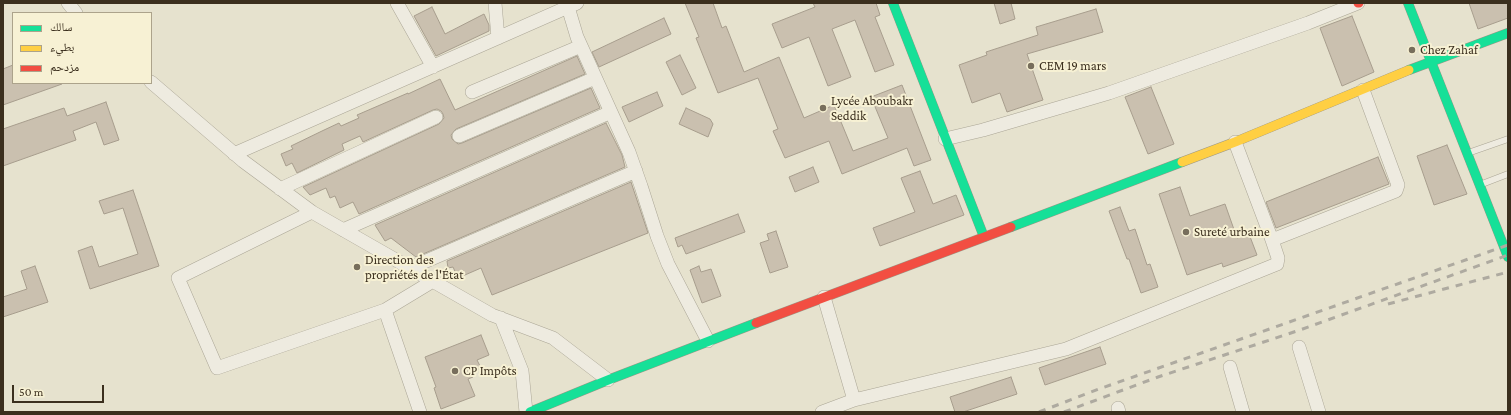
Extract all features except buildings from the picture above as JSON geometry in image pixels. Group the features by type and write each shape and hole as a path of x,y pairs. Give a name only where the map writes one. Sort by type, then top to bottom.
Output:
{"main road":[{"path":"894,3 955,137 984,237"},
{"path":"1408,3 1508,257"},
{"path":"530,412 708,341 984,237 994,230 1235,142 1431,62 1508,33"}],"street":[{"path":"68,3 75,12"},
{"path":"398,3 433,67"},
{"path":"495,3 498,38"},
{"path":"955,137 1109,93 1308,23 1358,3"},
{"path":"234,154 573,5 581,46 636,171 656,236 668,264 708,341"},
{"path":"472,92 581,46"},
{"path":"459,136 595,78"},
{"path":"152,83 234,154 312,212 492,315 553,338 608,380"},
{"path":"1272,240 1396,191 1398,185 1363,90"},
{"path":"343,230 611,112"},
{"path":"280,189 436,117"},
{"path":"822,412 854,400 1066,349 1277,264 1278,258 1272,240 1235,142"},
{"path":"410,268 636,171"},
{"path":"312,212 178,278 217,368 385,310 432,281"},
{"path":"824,297 854,400"},
{"path":"385,310 420,412"},
{"path":"501,318 522,371 526,412"},
{"path":"1299,347 1319,412"},
{"path":"1230,367 1244,412"}],"lane":[{"path":"1467,154 1508,139"},
{"path":"1480,185 1508,174"}],"railway":[{"path":"1039,412 1099,389 1508,245"},
{"path":"1064,412 1158,377 1300,330 1508,255"},
{"path":"1388,304 1508,272"}],"traffic: fast":[{"path":"893,3 984,237"},
{"path":"1408,3 1508,257"},
{"path":"1409,70 1508,33"},
{"path":"1011,227 1182,162"},
{"path":"530,412 756,323"}],"traffic: slow":[{"path":"1182,162 1235,142 1409,70"}],"traffic: jam":[{"path":"756,323 1011,227"}],"place":[{"name":"Chez Zahaf","path":"1412,50"},
{"name":"CEM 19 mars","path":"1031,66"},
{"name":"Lycée Aboubakr Seddik","path":"823,108"},
{"name":"Sureté urbaine","path":"1186,232"},
{"name":"Direction des propriétés de l'État","path":"357,267"},
{"name":"CP Impôts","path":"455,371"}]}
